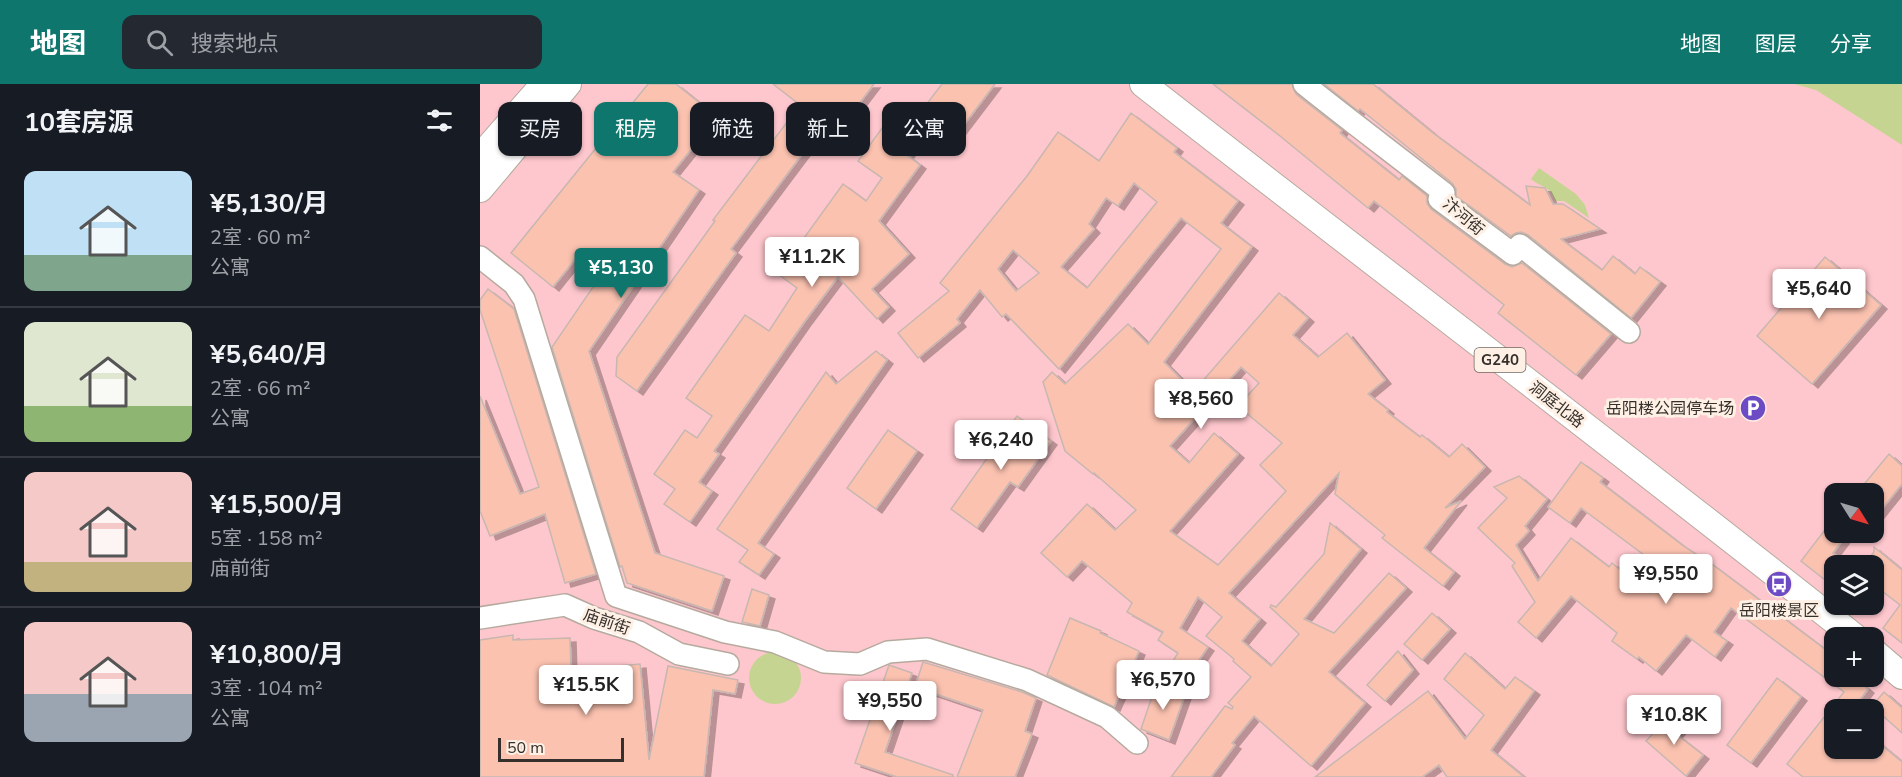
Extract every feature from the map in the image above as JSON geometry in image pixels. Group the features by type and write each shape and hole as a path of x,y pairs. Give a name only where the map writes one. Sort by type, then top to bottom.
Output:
{"main road":[{"path":"480,158 544,84"},
{"path":"480,189 568,84"},
{"name":"洞庭北路","path":"1143,84 1739,544 1842,627"},
{"name":"洞庭北路","path":"1162,84 1859,627"},
{"name":"洞庭北路","path":"1884,647 1902,661"},
{"path":"1884,661 1902,676"}],"street":[{"name":"汴河街","path":"1304,84 1443,193 1439,199 1513,254 1520,246 1629,332"},
{"path":"480,257 514,284 524,299 616,596 725,632 775,642 824,662 860,664 888,652 927,650 1027,680 1107,717 1137,743"},
{"name":"庙前街","path":"480,618 565,605 594,618 639,632 679,654 728,664"}],"shaded area":[{"path":"480,84 1902,84 1902,777 480,777"},
{"path":"1794,84 1902,84 1902,145 1816,90"},
{"path":"1539,168 1576,194 1585,205 1589,218 1564,201 1555,201 1548,189 1531,179"},
{"path":"775,652 785,654 793,660 799,668 801,678 799,688 793,696 785,702 775,704 765,702 757,696 751,688 749,678 751,668 757,660 765,654"}],"building":[{"path":"648,84 676,84 698,102 690,102 690,151 673,172 699,190 589,351 655,553 724,576 712,611 627,583 622,566 620,567 552,347 604,271 581,252 553,287 511,253 594,151 594,156 678,156 678,102 633,102"},
{"path":"773,84 874,84 860,102 796,102"},
{"path":"942,84 995,84 966,122 966,102 928,102"},
{"path":"1213,84 1292,84 1296,94 1342,130 1340,133 1399,180 1402,176 1427,196 1427,203 1431,209 1505,264 1512,267 1522,263 1611,334 1576,375 1498,313 1504,305 1374,201 1368,208"},
{"path":"1324,84 1373,84 1433,133 1530,205 1526,186 1545,188 1553,204 1563,204 1600,229 1561,239 1602,270 1613,256 1635,274 1640,267 1660,282 1631,318 1528,235 1521,232 1511,236 1456,196 1456,189 1452,183 1360,109 1358,111"},
{"path":"1131,113 1177,148 1174,152 1238,201 1221,223 1252,247 1164,362 1194,391 1279,293 1308,318 1293,335 1318,357 1347,333 1385,380 1368,394 1388,410 1387,412 1420,437 1422,435 1449,457 1462,444 1485,467 1445,508 1461,501 1424,548 1454,572 1443,586 1382,538 1385,535 1335,494 1339,473 1229,593 1260,619 1242,641 1271,666 1299,634 1270,607 1271,605 1276,607 1324,554 1330,523 1361,549 1304,619 1334,633 1389,573 1406,588 1329,672 1365,703 1311,766 1254,716 1232,743 1235,745 1211,777 1171,777 1225,706 1232,709 1233,707 1228,703 1251,677 1233,661 1234,659 1206,636 1222,617 1198,597 1180,628 1208,647 1188,676 1171,664 1178,653 1158,640 1163,632 1127,612 1132,603 1082,561 1067,577 1041,553 1087,504 1115,530 1136,510 1065,451 1043,382 1052,372 1065,384 1128,324 1148,344 1221,249 1181,218 1059,369 1006,314 1002,317 980,290 957,319 960,323 918,358 898,333 949,291 940,283 1027,176 1058,132 1099,161","holes":["1134,183 1157,202 1087,288 1061,267 1094,229 1089,224 1106,198 1118,206","1013,250 1039,273 1016,291 998,269","1241,367 1259,383 1238,406 1282,443 1260,465 1286,491 1218,565 1170,531 1238,454 1214,433 1189,463 1170,446"]},
{"path":"786,124 786,156 801,156 731,249 736,253 637,391 616,376 617,357 715,221 713,220 761,156 774,156 774,139"},
{"path":"882,128 882,156 908,156 920,165 879,221 909,254 872,289 889,307 877,319 838,277 714,451 719,454 699,482 712,491 690,522 664,504 675,489 654,474 685,430 697,438 712,416 686,398 745,315 769,331 797,288 778,274 843,184 866,201 882,178 858,161 862,156 870,156 870,145"},
{"path":"1825,257 1881,305 1812,384 1757,336"},
{"path":"488,289 514,309 596,574 565,583 545,514 490,536 480,511 480,396 520,494 539,487 480,310 480,300"},
{"path":"876,351 887,360 758,543 774,554 759,575 739,562 748,550 717,529 826,372 836,384"},
{"path":"1017,416 1051,441 1018,487 1010,482 977,528 951,509"},
{"path":"888,430 917,451 876,509 847,488"},
{"path":"1889,454 1902,466 1902,484 1884,506 1884,483 1865,483"},
{"path":"1581,462 1603,478 1600,482 1682,545 1713,565 1824,648 1824,677 1731,608 1714,632 1727,641 1715,657 1686,635 1656,671 1639,657 1637,659 1612,641 1617,633 1571,596 1536,638 1518,622 1535,602 1512,566 1515,563 1478,528 1507,498 1494,487 1519,476 1547,499 1525,526 1529,531 1516,545 1538,581 1571,538 1609,567 1612,563 1647,592 1664,570 1581,508 1570,523 1548,507"},
{"path":"1824,531 1824,543 1841,543 1833,553 1835,555 1824,555 1824,579 1801,561"},
{"path":"1874,547 1884,555 1872,555"},
{"path":"1884,555 1902,570 1902,643 1884,627 1900,605 1884,593"},
{"path":"752,589 769,595 760,626 742,622"},
{"path":"1432,613 1450,629 1422,660 1404,644"},
{"path":"1070,618 1139,651 1114,707 1047,675"},
{"path":"513,635 513,640 570,638 571,670 640,664 649,760 668,666 738,680 735,694 713,690 704,777 480,777 480,640"},
{"path":"1398,651 1413,670 1385,701 1367,685"},
{"path":"1465,653 1505,689 1515,677 1534,691 1491,750 1524,777 1447,777 1439,765 1422,777 1315,777 1428,691 1465,739 1484,715 1444,679"},
{"path":"923,662 1036,698 1025,731 1032,734 1015,777 957,777 983,710 915,687"},
{"path":"889,665 912,673 885,752 953,775 952,777 897,777 855,763"},
{"path":"1777,678 1801,697 1751,763 1727,745"},
{"path":"1157,682 1186,692 1169,740 1141,729"},
{"path":"1837,687 1866,687 1868,689 1860,699 1838,699 1844,692"},
{"path":"1884,692 1902,708 1902,733 1884,717 1884,699 1878,699"},
{"path":"1670,715 1683,726 1676,734 1703,755 1686,776 1646,741"},
{"path":"1824,717 1824,759 1884,759 1884,747 1902,762 1902,777 1803,777 1787,764"}],"place":[{"name":"岳阳楼公园停车场","path":"1753,408"},
{"name":"岳阳楼景区","path":"1779,584"}]}
